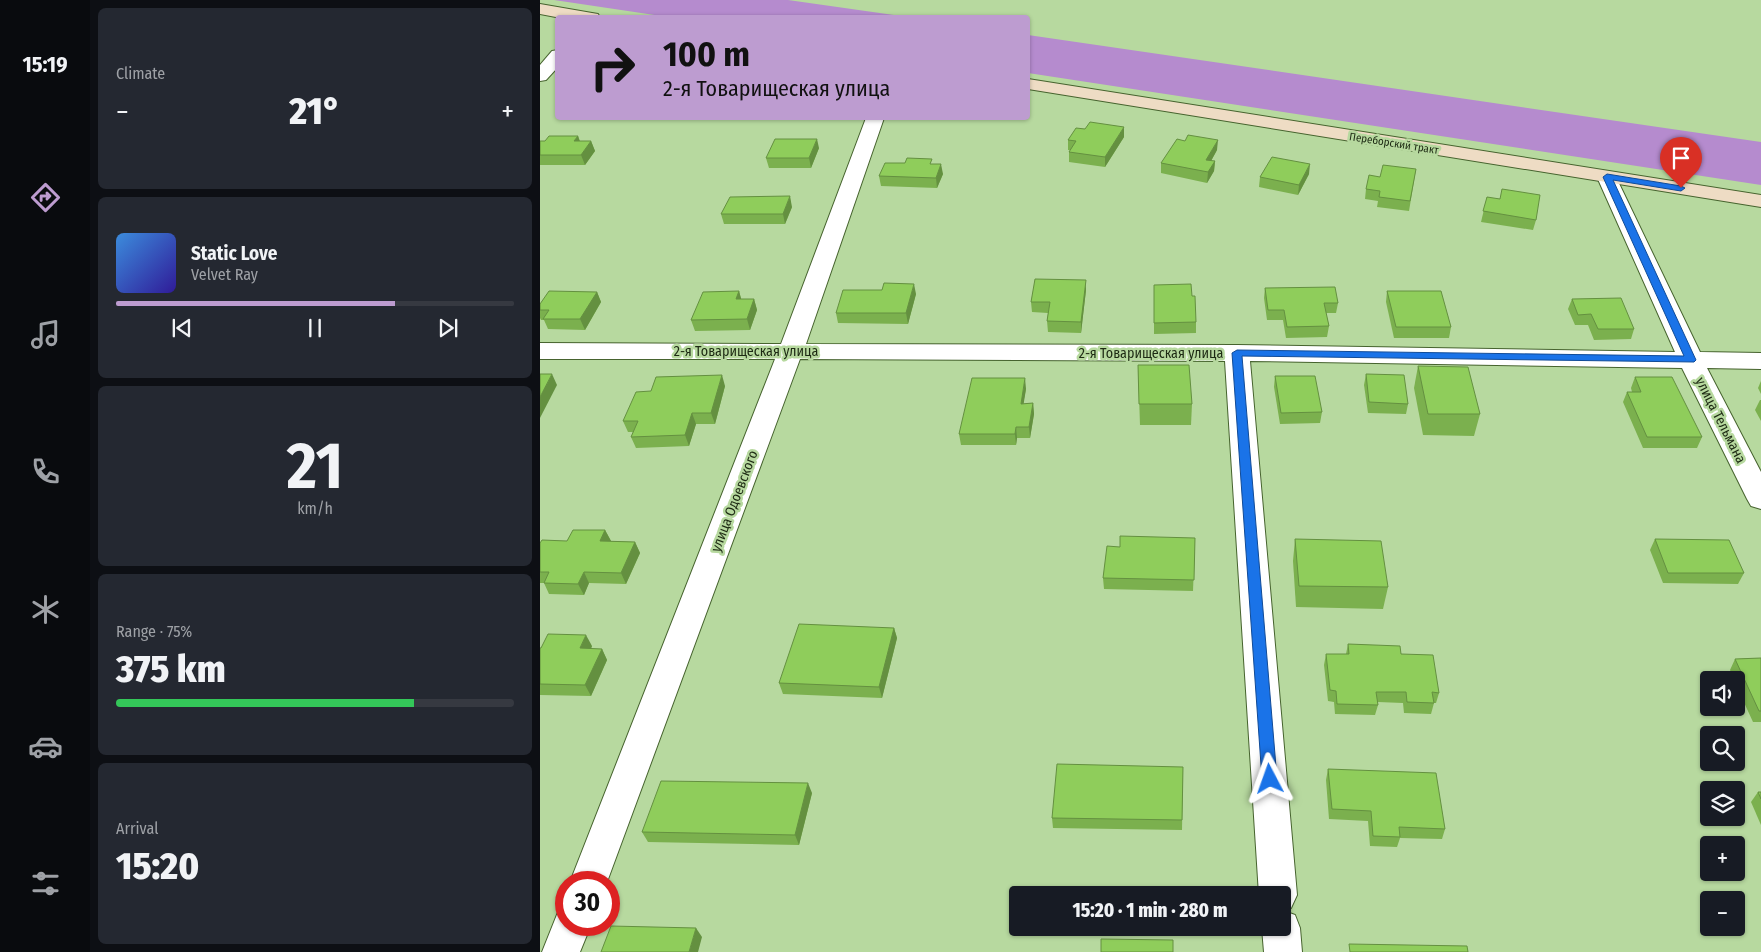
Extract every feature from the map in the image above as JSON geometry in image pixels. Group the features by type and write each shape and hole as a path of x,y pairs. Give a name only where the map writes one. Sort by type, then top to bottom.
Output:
{"main road":[{"path":"540,9 578,15"},
{"name":"Переборский тракт","path":"1030,84 1761,201"}],"street":[{"path":"540,76 555,58"},
{"name":"улица Одоевского","path":"592,871 791,351 874,120"},
{"name":"улица Тельмана","path":"1607,177 1691,360 1761,499"},
{"name":"2-я Товарищеская улица","path":"540,351 1237,353 1761,361"},
{"path":"1237,353 1277,886"},
{"path":"561,952 568,936"},
{"path":"1282,936 1283,952"}],"shaded area":[{"path":"554,0 788,0 894,15 655,15"},
{"path":"1030,35 1761,142 1761,185 1030,73"}],"building":[{"path":"1090,122 1124,127 1105,157 1069,152 1076,141 1068,140 1076,128 1085,129"},
{"path":"1188,135 1218,140 1206,160 1215,161 1208,172 1161,163 1177,139 1185,141"},
{"path":"549,136 578,136 574,141 591,141 581,155 540,155 540,141 545,141"},
{"path":"775,139 817,139 809,158 766,158"},
{"path":"1272,157 1310,164 1299,185 1260,177"},
{"path":"907,158 932,159 930,164 941,164 936,178 879,176 885,163 905,163"},
{"path":"1383,165 1416,169 1410,201 1379,197 1380,191 1366,189 1369,175 1380,177"},
{"path":"1502,189 1540,195 1536,220 1483,211 1487,197 1500,199"},
{"path":"790,196 783,214 721,214 730,197"},
{"path":"1035,279 1086,280 1081,322 1047,321 1050,302 1031,302"},
{"path":"884,283 914,284 906,313 836,313 843,290 882,290"},
{"path":"1191,284 1192,296 1195,296 1196,322 1154,323 1154,285"},
{"path":"1335,287 1338,303 1324,303 1329,326 1287,327 1284,310 1268,310 1265,288"},
{"path":"549,291 597,292 580,319 543,319 549,310 540,310 540,304"},
{"path":"739,291 736,299 754,299 747,319 691,320 703,292"},
{"path":"1387,291 1441,291 1451,327 1396,327"},
{"path":"1621,298 1634,329 1598,329 1591,314 1578,315 1572,299"},
{"path":"1138,365 1189,365 1192,404 1139,404"},
{"path":"1418,366 1468,367 1480,414 1428,414"},
{"path":"540,374 552,374 540,397"},
{"path":"1366,374 1404,375 1408,404 1369,402"},
{"path":"722,375 711,413 692,413 685,435 631,437 638,421 623,421 636,392 651,391 656,377"},
{"path":"1275,376 1315,376 1322,412 1281,413"},
{"path":"1635,377 1672,377 1702,437 1647,437 1627,392 1641,392"},
{"path":"972,378 1025,378 1021,404 1033,403 1029,427 1016,427 1015,434 959,434"},
{"path":"573,530 605,530 600,541 635,542 621,573 584,572 578,584 544,583 549,572 540,572 540,543 542,540 567,541"},
{"path":"1120,536 1195,538 1194,580 1103,578 1107,546 1120,547"},
{"path":"1295,539 1381,541 1388,587 1299,586"},
{"path":"1655,539 1729,540 1744,573 1668,573"},
{"path":"799,624 894,628 879,687 779,683"},
{"path":"548,634 586,635 580,648 602,649 585,685 540,684 540,648"},
{"path":"1348,644 1400,646 1401,654 1433,655 1439,693 1432,692 1434,703 1407,702 1406,692 1376,692 1378,705 1337,704 1336,691 1330,690 1326,654 1349,654"},
{"path":"1761,658 1761,711 1759,711 1745,681 1745,671 1741,671 1735,659"},
{"path":"1057,764 1183,767 1182,820 1052,818"},
{"path":"1328,769 1436,773 1445,829 1399,827 1400,837 1373,836 1371,811 1332,809"},
{"path":"661,781 808,783 795,835 642,832"},
{"path":"620,926 696,928 689,952 601,952 607,936 620,936"},
{"path":"1101,939 1173,940 1173,952 1101,952"},
{"path":"1349,944 1467,946 1468,952 1350,952"}],"route":[{"path":"1270,779 1237,353 1691,360 1607,177 1681,188"}]}
